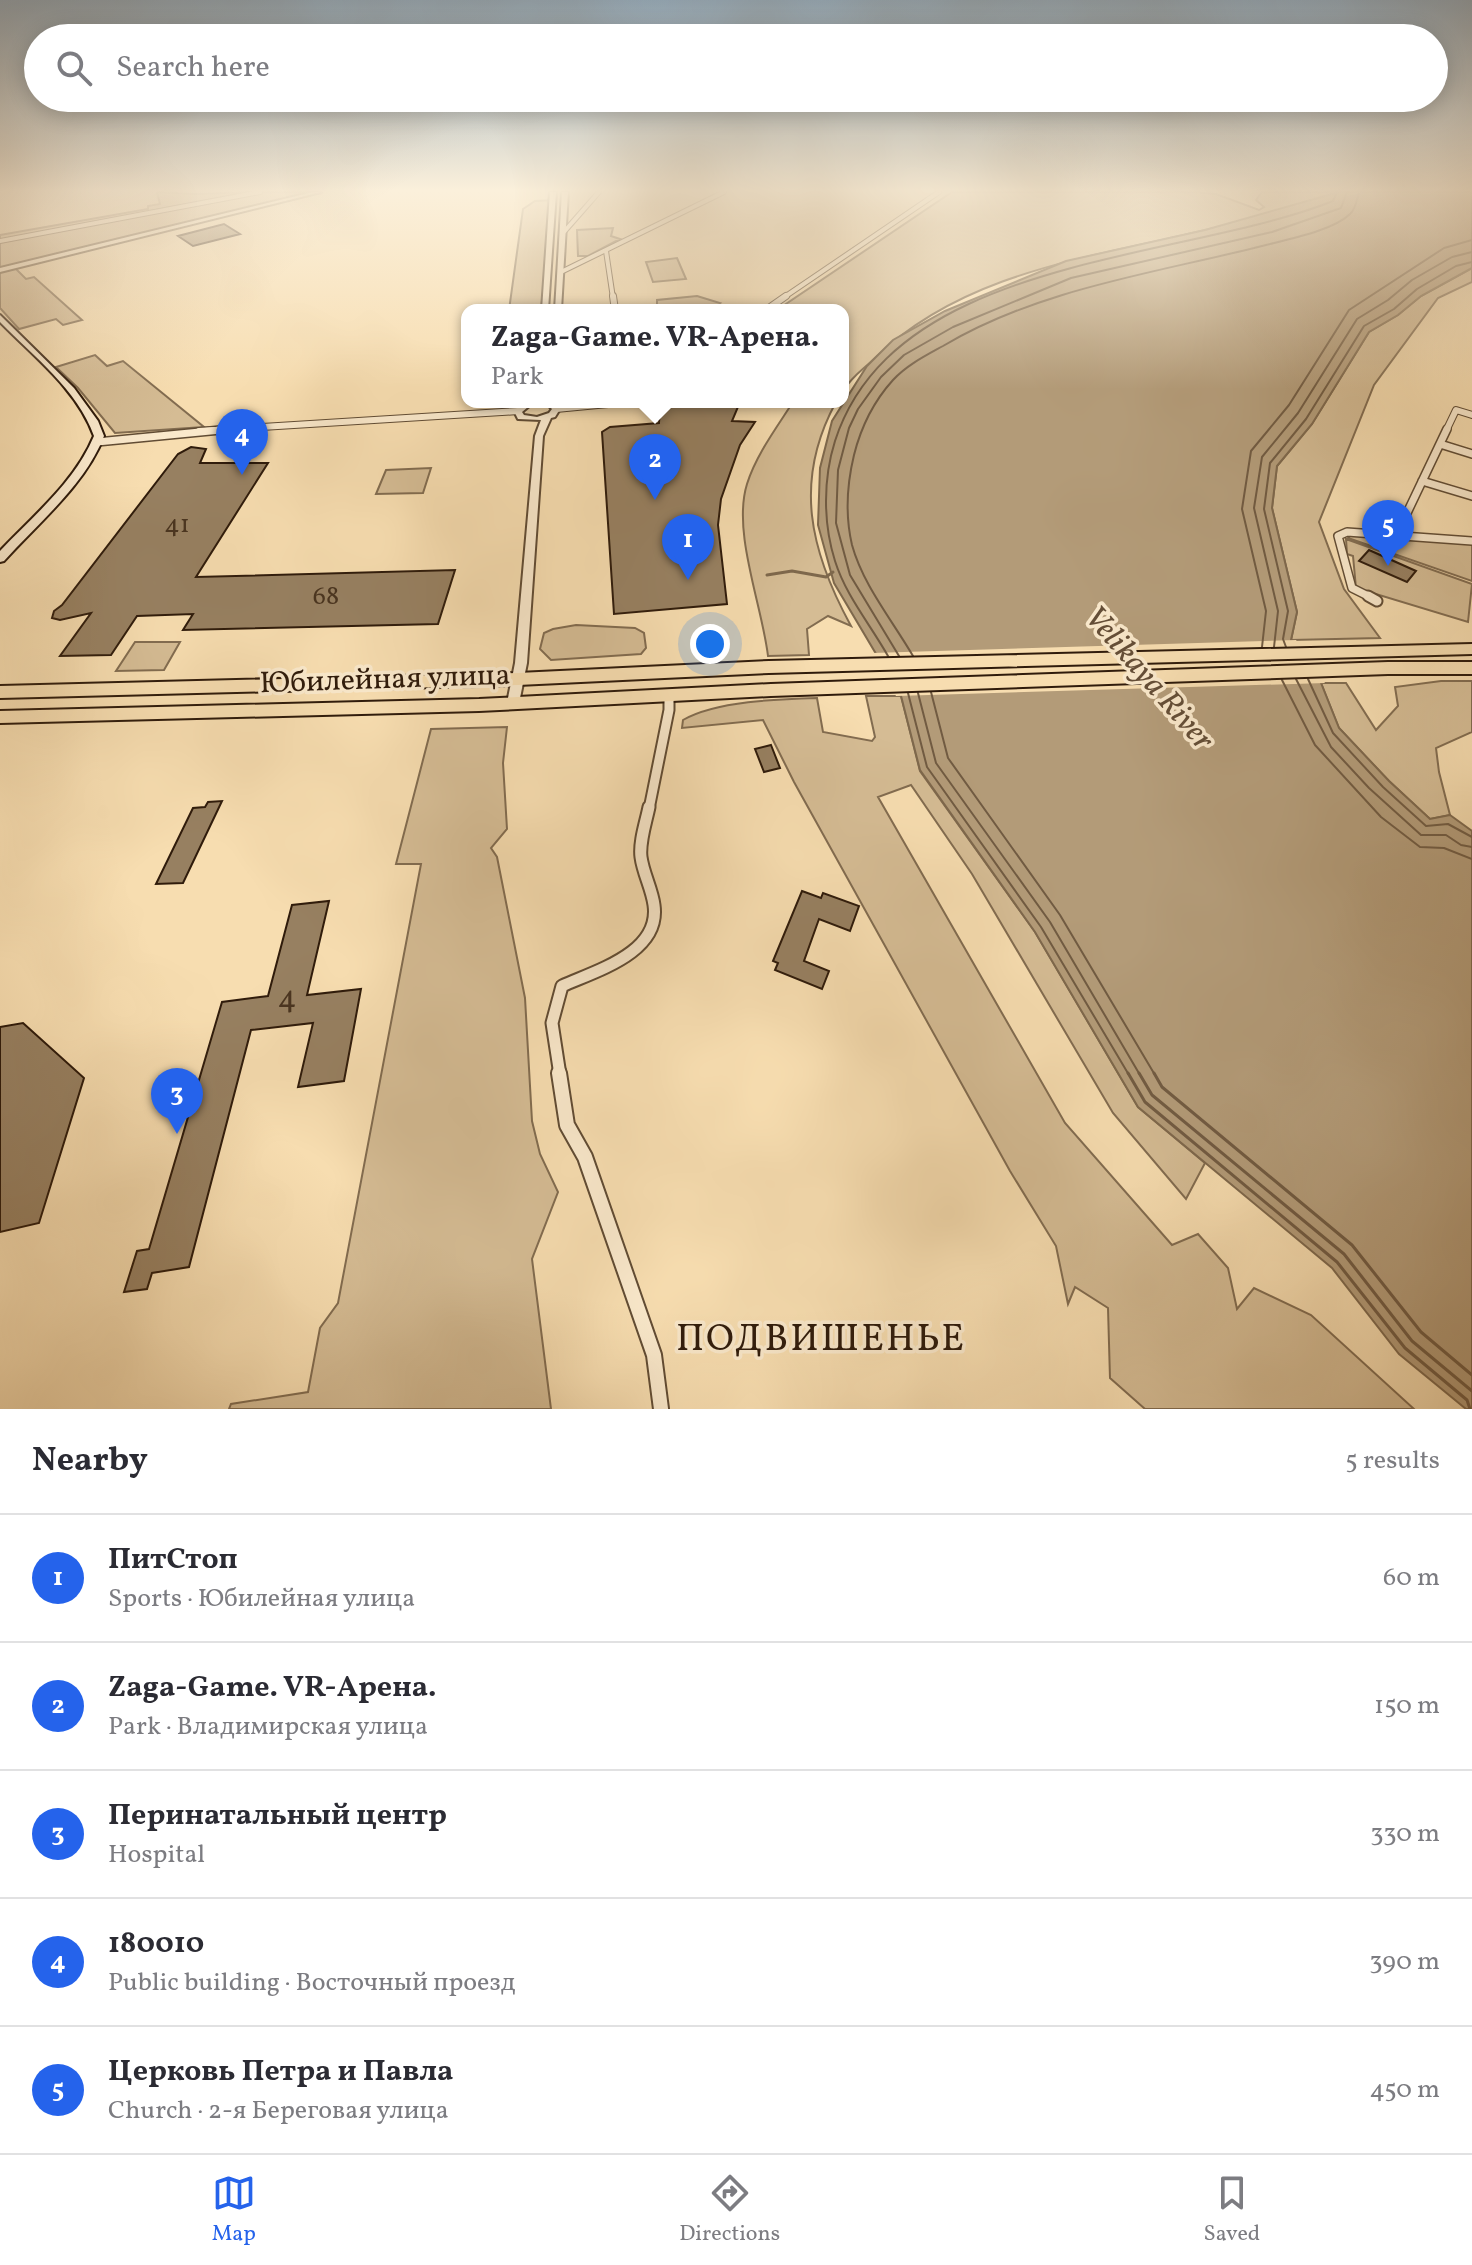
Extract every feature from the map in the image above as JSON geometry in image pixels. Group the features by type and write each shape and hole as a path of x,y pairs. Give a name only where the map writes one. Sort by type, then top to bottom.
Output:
{"highway":[{"name":"Юбилейная улица","path":"0,692 518,679 769,667 1472,649"},
{"name":"Юбилейная улица","path":"0,717 513,703 771,690 1388,668 1472,668"}],"main road":[{"path":"0,317 79,402 97,430 97,442 76,474 0,558"}],"street":[{"path":"0,270 50,258"},
{"path":"545,304 549,258"},
{"path":"558,304 562,258"},
{"path":"561,272 592,258"},
{"path":"607,258 614,304"},
{"path":"775,304 843,258"},
{"path":"97,442 183,432 518,411 521,408"},
{"path":"513,703 518,679 539,436 552,408"},
{"path":"1397,534 1456,410 1472,415"},
{"path":"518,411 528,419 539,436"},
{"path":"528,419 547,417"},
{"path":"1440,444 1472,454"},
{"path":"1422,481 1472,496"},
{"path":"1377,601 1352,588 1338,536 1347,532 1472,541"},
{"path":"661,1409 654,1355 585,1157 567,1125 552,1023 562,986 625,957 637,948 650,929 655,908 640,854 669,710 669,695"}],"shaded area":[{"path":"0,258 42,258 0,268"},
{"path":"516,258 547,258 542,304 510,304"},
{"path":"677,258 686,279 653,282 646,262"},
{"path":"854,258 1083,258 988,287 948,306 910,329 849,384 849,304 786,304"},
{"path":"14,267 26,279 34,277 82,320 63,325 56,319 19,329 0,308 0,271"},
{"path":"1472,268 1472,282 1438,298 1374,385 1319,522 1344,589 1380,638 1291,640 1297,612 1272,508 1277,466 1312,424 1369,332 1398,315 1421,296"},
{"path":"697,296 720,303 657,304 657,300"},
{"path":"95,355 107,366 123,361 204,427 115,433 78,388 56,367"},
{"path":"789,408 833,408 814,460 812,516 825,570 851,626 828,616 807,629 809,655 768,656 743,524 747,484 761,452"},
{"path":"431,468 423,493 376,494 386,470"},
{"path":"1353,533 1472,543 1472,581 1348,538"},
{"path":"1346,539 1472,584 1468,622 1356,588 1353,556 1347,554"},
{"path":"576,625 635,628 644,633 646,648 641,654 551,660 540,649 544,633"},
{"path":"135,642 180,642 164,670 116,671"},
{"path":"1441,681 1472,681 1472,732 1436,748 1450,815 1430,819 1339,728 1321,683 1346,683 1376,730 1398,706 1395,687"},
{"path":"866,696 901,696 920,771 1035,932 1138,1107 1205,1163 1186,1199 1113,1113 972,874 911,785 878,797 1065,1123 1172,1245 1198,1234 1228,1268 1237,1309 1254,1288 1311,1315 1414,1409 1145,1409 1110,1378 1108,1308 1075,1287 1068,1304 1056,1246 1010,1171 794,782 763,720 682,728 683,720 713,709 748,702 817,698 823,732 872,741 875,737"},
{"path":"507,727 503,763 507,829 491,848 497,857 525,998 532,1121 540,1154 558,1192 532,1259 551,1409 229,1409 231,1404 308,1392 320,1328 338,1303 421,864 396,864 431,729"}],"water":[{"name":"Velikaya River","path":"1081,258 1472,258 1472,268 1421,296 1398,315 1369,332 1312,424 1277,466 1272,508 1297,612 1291,640 1321,683 1339,728 1430,819 1450,815 1472,831 1472,1409 1466,1409 1399,1354 1332,1268 1138,1107 1035,932 920,770 901,696 834,583 818,525 820,468 832,421 840,408 849,408 849,394 867,366 893,340 945,311"}],"pier":[{"path":"1296,640 1325,683 896,696 872,653"}],"building":[{"path":"660,408 737,408 732,421 755,422 740,445 721,499 718,525 727,604 614,614 602,432 610,427 659,423"},
{"path":"191,447 206,449 200,463 268,463 196,577 455,570 438,624 183,630 193,614 137,616 111,655 60,656 91,613 60,620 52,618 54,611 62,605 178,454"},
{"path":"1369,550 1416,571 1407,582 1359,561"},
{"path":"771,745 780,768 764,772 755,749"},
{"path":"222,801 183,883 156,884 193,808"},
{"path":"802,891 821,898 823,893 859,906 850,931 819,919 804,961 829,971 822,989 775,970 778,963 773,961"},
{"path":"329,901 307,995 361,989 344,1081 298,1087 313,1023 251,1030 189,1267 152,1273 147,1289 124,1292 137,1251 149,1249 222,1002 268,996 292,905"},
{"path":"23,1023 84,1078 39,1223 0,1232 0,1027"}],"waterway":[{"path":"767,575 792,571 826,577 833,572"}],"place":[{"name":"180010","path":"242,475"},
{"name":"Zaga-Game. VR-Арена.","path":"655,500"},
{"name":"Церковь Петра и Павла","path":"1388,566"},
{"name":"ПитСтоп","path":"688,580"},
{"name":"Перинатальный центр","path":"177,1134"}],"district":[{"name":"ПОДВИШЕНЬЕ","path":"821,1337"}]}
